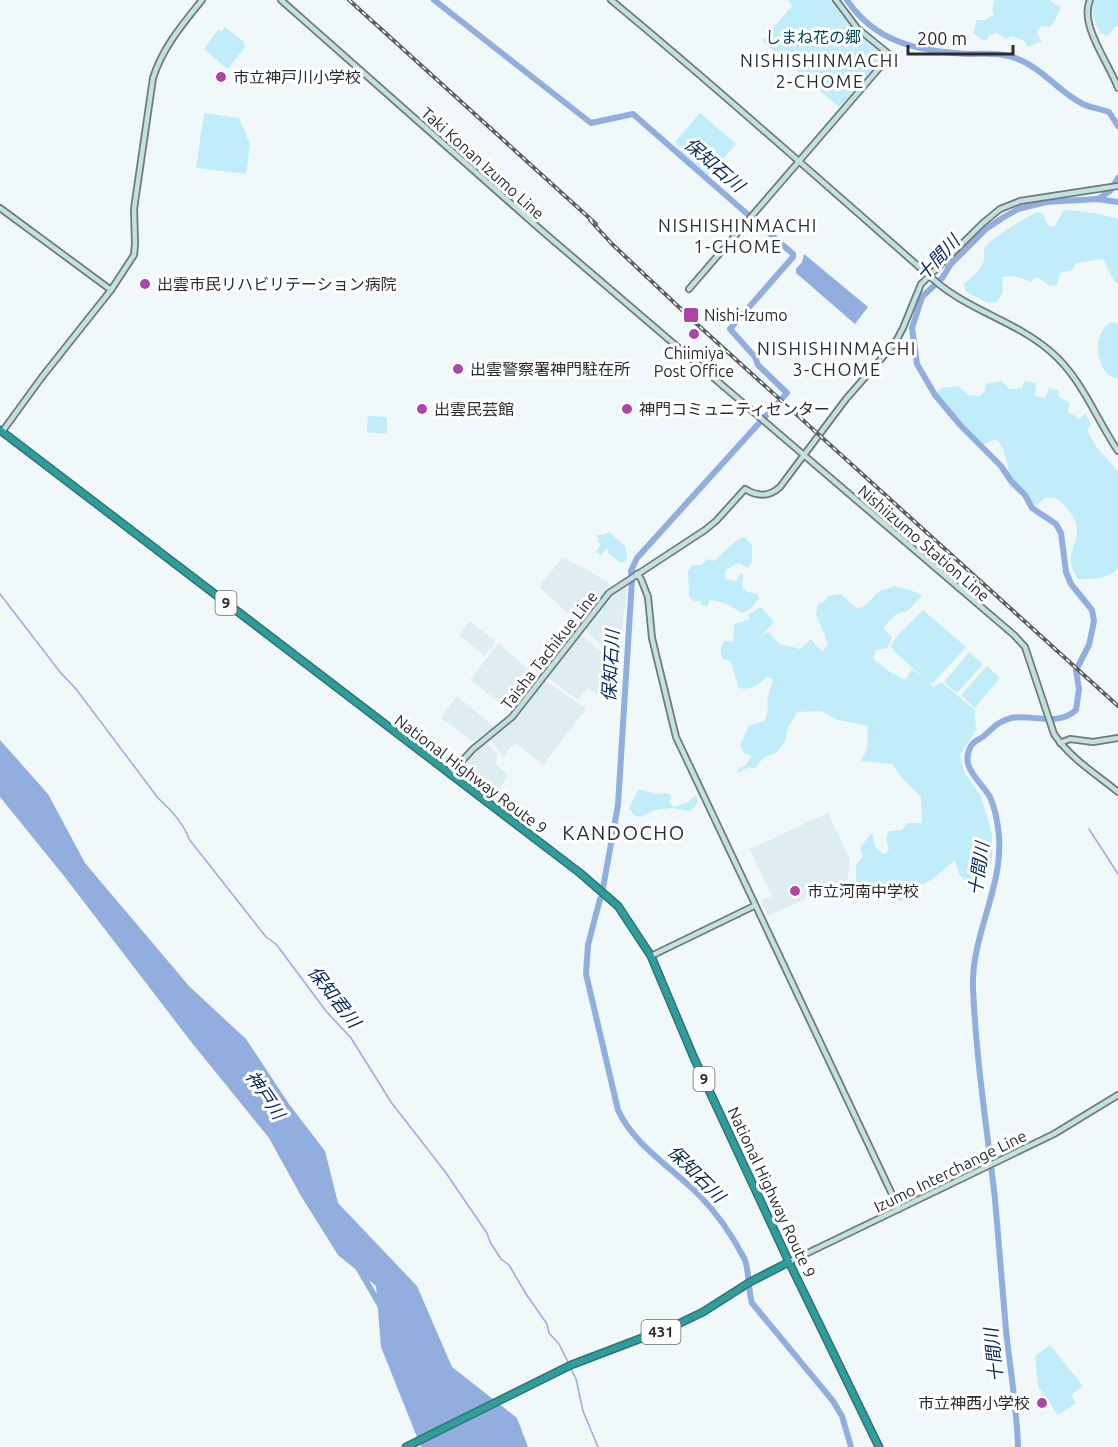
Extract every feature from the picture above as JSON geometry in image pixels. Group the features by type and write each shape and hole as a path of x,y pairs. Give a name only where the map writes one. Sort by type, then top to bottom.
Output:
{"highway":[{"name":"National Highway Route 9","path":"1,431 604,892 618,906 651,956 690,1048 789,1262 879,1447"},
{"name":"431","path":"406,1447 572,1365 676,1326 789,1262"}],"main road":[{"path":"1,431 111,290 134,255 134,210 153,78 166,46 202,0"},
{"name":"Taki Konan Izumo Line","path":"281,0 541,230 672,341"},
{"path":"611,0 942,287 1049,350 1068,368 1080,385 1118,452"},
{"path":"688,289 878,72 889,54 857,28 836,0"},
{"path":"1090,0 1087,13 1089,26 1118,88"},
{"name":"Taisha Tachikue Line","path":"450,774 473,749 512,717 602,599 633,576 705,530 745,489 762,495 776,490 846,399 895,343 916,292 929,276 983,223 1000,209 1020,201 1116,186"},
{"path":"0,208 111,290"},
{"name":"Nishiizumo Station Line","path":"672,341 1025,647 1054,734 1069,753 1118,792"},
{"path":"633,576 641,579 648,597 652,638 675,735 899,1209"},
{"path":"1060,743 1070,739 1094,742 1118,738"},
{"path":"651,956 754,906"},
{"name":"Izumo Interchange Line","path":"789,1262 1072,1125 1118,1095"}],"shaded area":[{"path":"562,558 588,570 610,584 579,623 539,587"},
{"path":"627,583 618,661 582,627 614,591"},
{"path":"469,621 496,642 485,656 459,635"},
{"path":"579,633 619,667 598,695 588,688 578,700 547,677"},
{"path":"498,643 539,678 512,712 470,680"},
{"path":"543,681 586,709 543,765 515,743 502,757 489,740 508,724"},
{"path":"457,696 494,727 473,742 441,718"},
{"path":"486,742 497,754 496,765 508,775 499,790 495,803 458,771"},
{"path":"828,813 850,859 848,879 768,916 761,901 772,896 750,849"}],"green space":[{"name":"しまね花の郷","path":"788,0 831,0 854,29 883,53 884,59 839,107 762,41 792,6"},
{"path":"995,0 1049,0 1061,7 1050,27 1041,26 1037,32 1042,41 1028,47 1023,40 1011,36 1006,39 997,33 983,40 973,33 977,20 985,20 994,15 992,8"},
{"path":"1094,0 1118,0 1118,27 1115,27 1108,36 1100,33 1095,21 1092,13"},
{"path":"225,27 243,41 245,47 229,68 226,68 204,49 218,30 221,31"},
{"path":"204,113 239,118 250,144 246,174 196,168"},
{"path":"700,113 736,144 708,176 680,152 682,149 675,142"},
{"path":"1069,210 1118,219 1118,284 1114,281 1103,259 1076,263 1072,270 1060,273 1057,285 1050,286 1037,277 1030,282 1016,277 1002,277 1003,292 997,302 988,303 966,292 964,284 981,266 984,260 984,249 992,240 1038,212 1043,214 1051,227 1055,226 1063,211"},
{"path":"1112,322 1118,324 1118,379 1110,376 1104,370 1098,352 1101,334"},
{"path":"1001,381 1010,389 1022,388 1024,381 1036,383 1035,396 1045,398 1049,388 1059,391 1058,396 1069,403 1068,412 1080,419 1085,413 1091,424 1087,430 1097,448 1118,471 1118,568 1114,572 1100,578 1078,579 1071,564 1077,529 1066,507 1055,498 1046,497 1037,505 1032,504 1009,486 1005,455 996,439 979,446 958,426 935,398 937,392 942,388 958,386 969,395 980,396 985,391 986,384"},
{"path":"368,416 387,417 387,434 367,432"},
{"path":"609,532 626,547 627,560 621,563 609,554 607,548 601,555 596,552 601,544 597,542 599,539 596,535"},
{"path":"744,537 752,545 752,562 748,568 738,563 726,570 725,579 736,581 741,573 743,575 742,588 757,594 759,599 750,609 742,613 725,603 710,600 707,606 701,605 700,601 694,601 689,596 688,571 692,565 701,565 708,559 714,561 737,540"},
{"path":"894,586 922,595 909,610 895,615 883,628 892,637 887,648 876,650 873,658 887,670 905,680 912,669 934,687 941,682 975,710 976,730 960,755 964,772 981,796 992,834 992,860 987,875 977,881 965,881 959,874 955,860 928,881 908,889 908,901 887,897 856,883 856,865 863,856 860,848 870,834 873,835 877,850 886,854 889,849 886,839 889,831 902,830 907,823 922,823 921,797 892,764 861,761 867,749 868,726 838,720 821,711 798,712 788,727 785,742 777,752 763,758 755,769 749,767 738,773 738,769 745,765 752,756 744,753 740,745 749,725 765,721 768,709 767,700 773,679 767,677 751,688 739,688 730,661 723,659 721,654 725,641 733,642 734,624 750,619 748,615 761,607 774,622 762,635 768,632 780,644 800,649 811,639 823,651 828,644 816,614 818,604 825,601 828,596 841,594 857,609 866,605 878,592"},
{"path":"923,610 966,647 933,683 929,683 893,650 891,645"},
{"path":"969,652 983,664 957,693 944,682"},
{"path":"987,666 1000,678 975,708 961,695"},
{"path":"639,789 655,794 668,793 671,796 669,802 674,807 688,802 696,795 698,802 689,811 671,808 655,810 641,817 635,816 629,808"},
{"path":"1050,1345 1083,1386 1071,1395 1076,1403 1058,1415 1038,1386 1035,1356"}],"water":[{"path":"804,254 868,307 855,324 796,273"},
{"path":"0,740 48,794 85,863 189,986 246,1039 289,1104 325,1151 338,1203 417,1286 452,1367 517,1418 528,1447 421,1447 381,1347 376,1286 338,1255 301,1196 269,1138 0,797"}],"waterway":[{"name":"保知石川","path":"434,0 591,123 633,114 793,254 793,257 730,329 755,357 758,365 787,393 764,418"},
{"name":"十間川","path":"847,0 858,15 871,26 900,42 932,50 968,54 1000,54 1027,63 1075,99 1109,112 1118,126"},
{"name":"十間川","path":"1098,199 1110,191 1118,178"},
{"name":"十間川","path":"1018,1447 973,988 977,950 996,875 999,837 992,801 972,773 968,754 974,742 1007,719 1061,718 1076,710 1079,689 1076,670 1089,645 1094,621 1092,610 1071,584 1066,572 1061,533 1056,524 1032,508 1025,495 1011,481 1001,466 961,426 935,395 917,364 912,328 922,297 986,229 1004,217 1018,209 1046,202 1097,199 1118,202"},
{"name":"保知石川","path":"603,888 618,805 631,571 637,558 761,421"},
{"name":"保知君川","path":"0,594 60,672 76,689 158,798 184,827 189,839 266,937 276,944 326,1011 351,1038 391,1102 446,1173 487,1233 501,1259 509,1265 547,1324 549,1333 559,1344 569,1364"},
{"path":"1089,829 1118,874"},
{"name":"保知石川","path":"600,899 588,945 586,974 618,1110 625,1123 643,1145 698,1194 723,1224 746,1262 752,1303 833,1401 842,1416 851,1447"},
{"name":"神戸川","path":"359,1269 381,1307"},
{"name":"保知君川","path":"571,1369 576,1379 583,1411 598,1447"}],"railway":[{"path":"349,0 596,224"},
{"path":"590,220 612,244 699,326 1118,706"}],"place":[{"name":"市立神戸川小学校","path":"221,77"},
{"name":"出雲市民リハビリテーション病院","path":"145,284"},
{"name":"Nishi-Izumo","path":"691,315"},
{"name":"Chiimiya Post Office","path":"694,334"},
{"name":"出雲警察署神門駐在所","path":"458,369"},
{"name":"出雲民芸館","path":"422,409"},
{"name":"神門コミュニティセンター","path":"627,409"},
{"name":"市立河南中学校","path":"795,891"},
{"name":"市立神西小学校","path":"1042,1403"}],"district":[{"name":"NISHISHINMACHI 2-CHOME","path":"820,71"},
{"name":"NISHISHINMACHI 1-CHOME","path":"738,236"},
{"name":"NISHISHINMACHI 3-CHOME","path":"837,359"},
{"name":"KANDOCHO","path":"624,833"}]}
